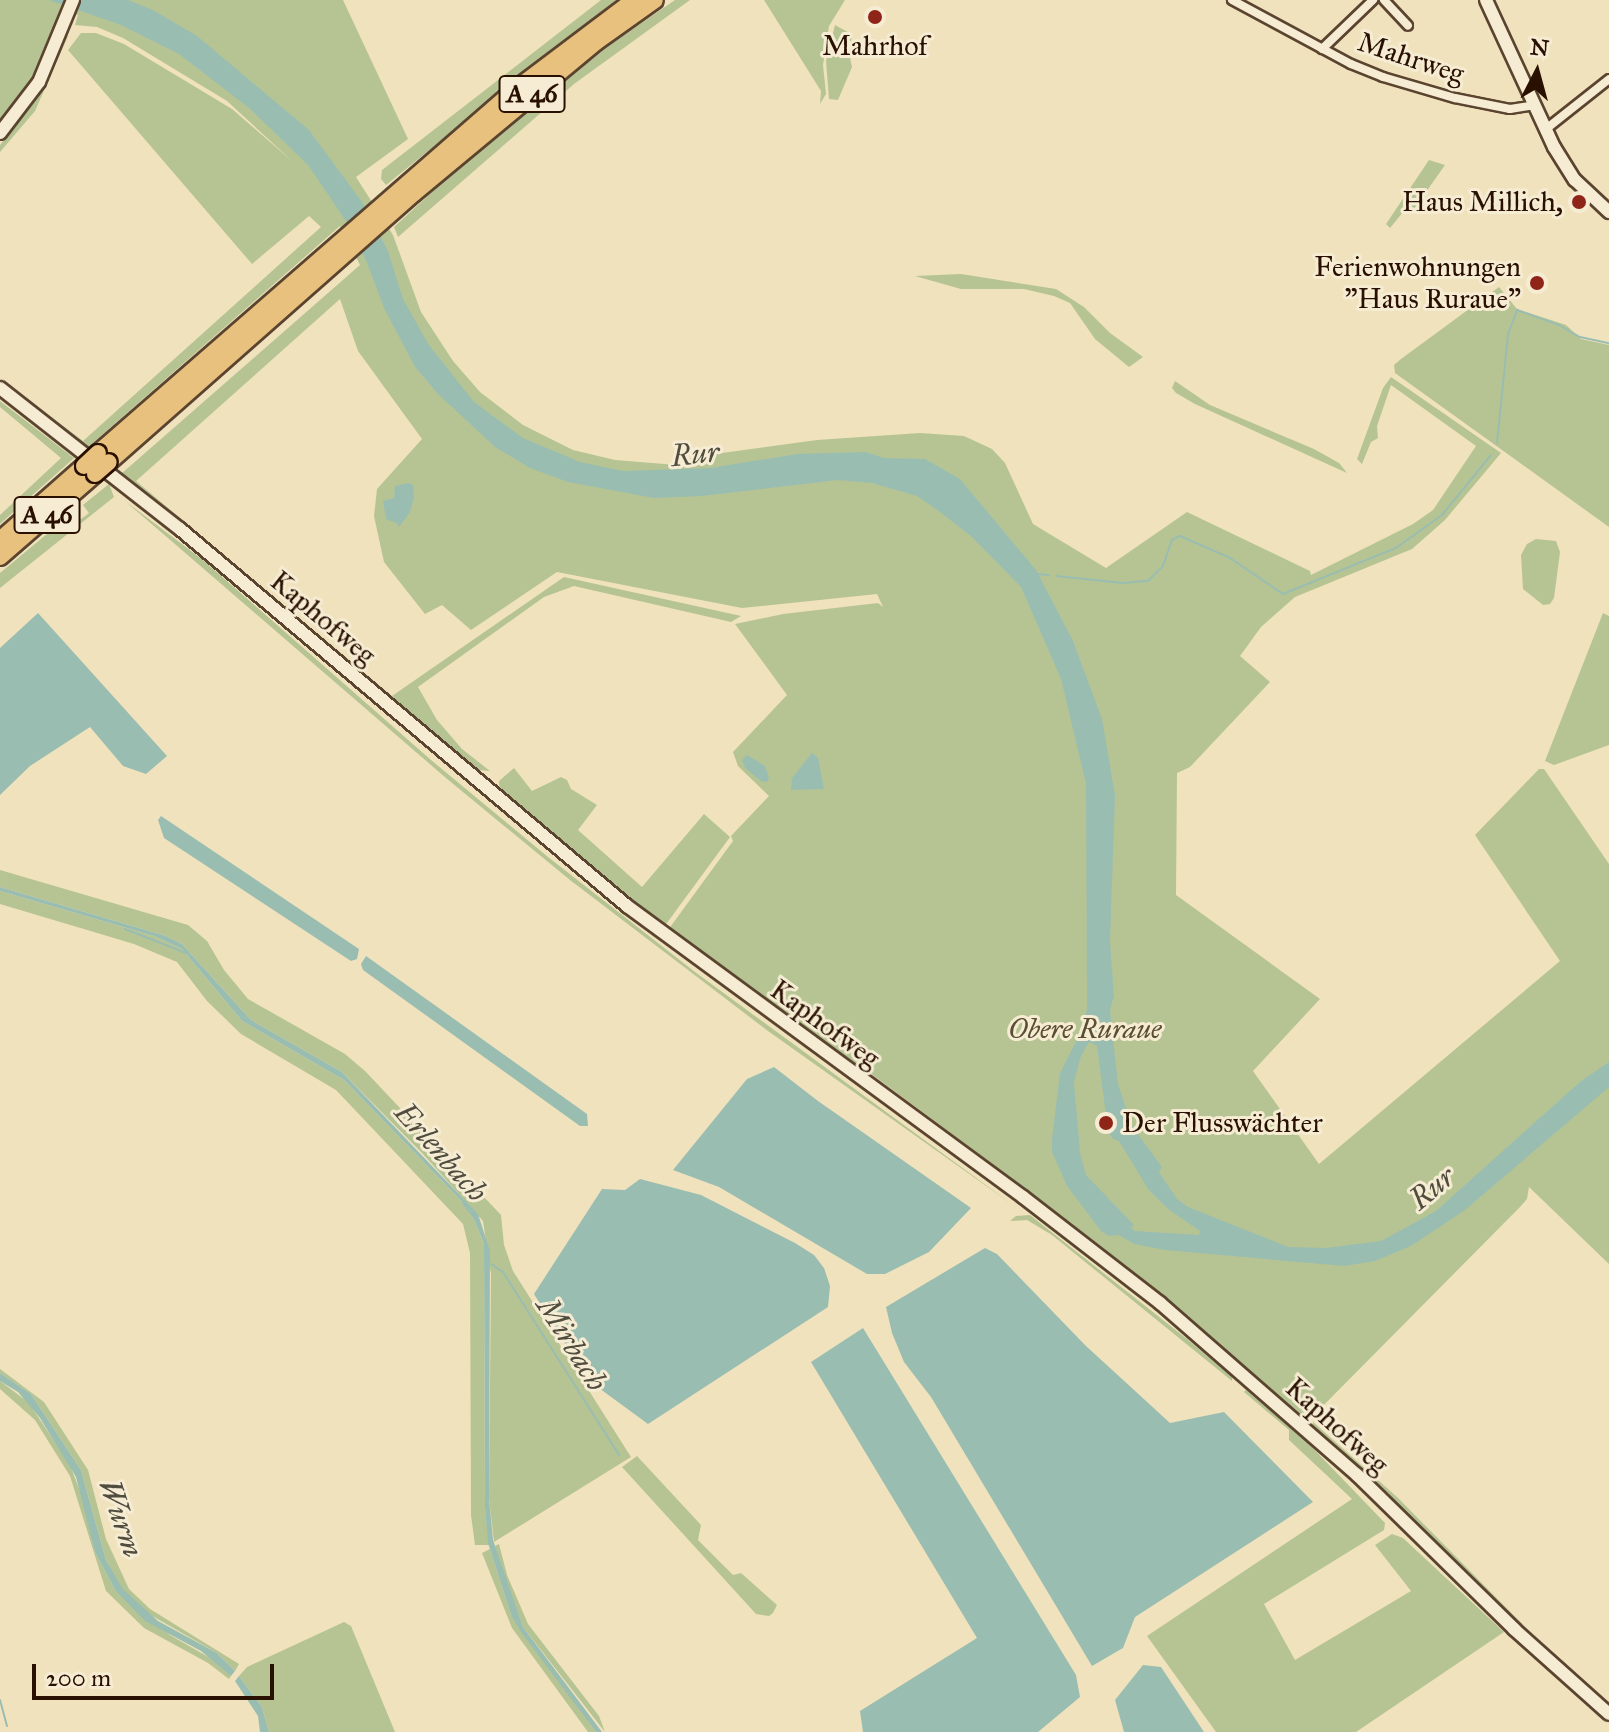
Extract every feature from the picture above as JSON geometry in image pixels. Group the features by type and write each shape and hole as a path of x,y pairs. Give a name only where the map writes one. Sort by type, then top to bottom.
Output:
{"highway":[{"name":"A 46","path":"0,540 104,458 410,188 515,90 634,0"},
{"name":"A 46","path":"410,188 655,0"},
{"name":"A 46","path":"0,557 89,470"}],"main road":[{"path":"0,133 39,82 73,0"},
{"path":"1486,0 1546,129 1575,180 1609,212"},
{"name":"Kaphofweg","path":"0,388 180,529 637,914 1035,1206 1160,1303 1357,1475 1514,1629 1609,1714"}],"street":[{"name":"Mahrweg","path":"1232,0 1322,49 1383,77 1455,98 1510,109 1535,105"},
{"name":"Mahrweg","path":"1322,49 1373,0"},
{"name":"Mahrweg","path":"1384,0 1408,26"},
{"path":"1546,129 1580,106 1609,79"}],"green space":[{"name":"Obere Ruraue","path":"0,0 343,0 408,139 356,177 393,235 421,312 453,361 480,392 523,425 573,450 615,460 677,465 693,457 817,440 920,433 964,436 992,449 1005,463 1033,524 1106,568 1187,512 1310,571 1311,575 1413,524 1433,510 1476,446 1391,385 1377,426 1378,438 1371,442 1362,464 1357,459 1383,388 1391,377 1501,453 1445,520 1412,549 1295,597 1261,627 1240,656 1270,682 1190,767 1177,773 1176,895 1320,999 1253,1071 1319,1164 1560,961 1475,835 1539,769 1544,769 1609,864 1609,1264 1529,1187 1527,1199 1520,1207 1306,1423 1134,1275 1079,1235 1072,1223 1069,1225 871,1078 1034,1195 870,1073 864,1078 668,930 733,841 731,836 769,796 738,766 733,752 787,695 735,624 783,614 878,603 883,607 877,594 742,608 557,572 471,630 442,605 425,614 384,562 374,516 377,489 422,439 358,351 340,299 136,481 392,696 564,577 741,616 731,622 574,586 544,597 418,687 437,720 462,749 490,771 466,769 121,474 360,265 340,226 86,449 23,402 25,397 83,441 321,227 309,216 252,264 68,50 81,33 96,33 124,44 232,109 292,161 227,101 123,38 97,27 75,25 78,15 61,11 54,39 25,96 0,127"},
{"path":"601,0 616,0 386,185 381,179 382,170"},
{"path":"675,0 690,0 574,84 398,237 394,227 470,157 608,46"},
{"path":"764,0 845,0 829,26 823,65 826,94 820,104 821,91"},
{"path":"835,25 853,35 848,48 852,67 838,100 829,99 826,61"},
{"path":"63,36 68,36 35,111 0,152 0,145 37,99"},
{"path":"1429,160 1445,165 1414,209 1409,205 1390,228 1386,224"},
{"path":"961,274 1056,289 1084,307 1110,333 1143,357 1129,367 1095,339 1070,303 1054,296 1024,289 961,289 915,276"},
{"path":"1499,287 1517,309 1566,325 1581,339 1609,345 1609,527 1395,373 1394,365 1401,359"},
{"path":"1175,381 1210,405 1314,449 1339,463 1347,473 1195,404 1176,393 1172,388"},
{"path":"0,401 74,458 0,524 0,515 61,458 0,407"},
{"path":"109,484 114,497 0,588 0,573 71,514 77,522 89,513 83,505"},
{"path":"125,501 203,560 431,760 548,857 695,972 1013,1205 768,1031 570,880 446,778"},
{"path":"1536,539 1556,541 1560,552 1554,598 1550,604 1543,605 1523,589 1521,555 1527,544"},
{"path":"1603,613 1609,616 1609,745 1554,765 1545,761"},
{"path":"514,768 532,791 561,777 567,780 571,789 597,805 578,830 642,887 704,814 730,837 664,927 659,928 500,795 499,781"},
{"path":"0,870 188,925 207,941 224,970 248,999 345,1054 365,1071 501,1215 504,1245 513,1271 631,1457 494,1542 489,1498 491,1274 483,1221 423,1154 342,1072 251,1020 182,944 166,936 0,887"},
{"path":"0,891 154,936 182,949 242,1021 344,1080 470,1210 484,1244 485,1508 489,1545 475,1545 471,1515 470,1253 463,1224 336,1090 241,1034 207,1001 177,962 134,944 0,904"},
{"path":"1030,1215 1187,1339 1232,1377 1232,1381 1052,1235 1027,1220 1010,1221 1016,1216"},
{"path":"0,1369 44,1402 88,1470 106,1539 129,1589 150,1609 239,1664 235,1671 217,1653 147,1613 123,1590 106,1560 81,1470 31,1394 0,1373"},
{"path":"0,1381 28,1402 69,1463 84,1501 95,1552 115,1590 170,1635 217,1662 231,1676 229,1679 208,1663 144,1628 106,1591 70,1476 35,1420 0,1389"},
{"path":"1246,1390 1305,1440 1385,1523 1384,1530 1264,1604 1295,1660 1411,1591 1375,1545 1392,1534 1403,1538 1504,1632 1356,1732 1216,1732 1147,1636 1352,1499 1289,1440 1289,1430 1244,1392"},
{"path":"1313,1422 1398,1498 1551,1653 1609,1704 1609,1709 1312,1429"},
{"path":"637,1456 701,1525 698,1540 733,1575 741,1573 777,1605 773,1613 769,1616 756,1614 622,1467"},
{"path":"499,1544 507,1575 528,1624 599,1716 605,1732 523,1627 498,1559 495,1546"},
{"path":"490,1549 511,1615 596,1732 588,1732 512,1628 482,1553"},
{"path":"344,1622 351,1626 395,1732 269,1732 262,1707 239,1676 247,1667"}],"water":[{"path":"49,0 128,0 153,10 197,36 309,130 362,202 388,251 403,299 429,345 474,402 523,438 580,462 623,471 711,468 797,454 866,452 884,458 925,459 960,479 1036,570 1073,641 1102,719 1115,795 1110,941 1114,996 1110,1010 1118,1084 1132,1126 1162,1167 1159,1172 1177,1199 1188,1207 1288,1247 1325,1248 1381,1241 1436,1211 1581,1081 1609,1062 1609,1087 1465,1210 1411,1246 1375,1261 1344,1266 1165,1250 1134,1244 1119,1235 1109,1236 1101,1231 1067,1186 1052,1152 1060,1073 1081,1032 1087,1009 1086,784 1061,679 1021,587 972,537 940,512 917,496 872,483 837,480 702,496 654,498 568,482 530,468 495,447 438,394 415,367 384,308 366,260 346,221 308,165 249,108 179,54 121,25","holes":["1089,1042 1097,1046 1108,1131 1113,1139 1119,1141 1148,1189 1168,1209 1200,1231 1199,1235 1135,1231 1131,1228 1134,1225 1086,1175 1080,1153 1074,1082 1081,1056"]},
{"path":"413,485 414,497 410,512 399,527 386,519 383,501 394,498 395,486"},
{"path":"38,613 167,756 146,774 123,766 90,727 30,766 0,795 0,648"},
{"path":"812,753 818,758 824,789 791,790 792,778"},
{"path":"747,755 765,766 769,777 767,782 745,768 742,760"},
{"path":"161,816 359,949 357,959 351,961 164,838 158,820"},
{"path":"0,887 166,936 182,944 251,1020 342,1072 478,1214 490,1251 489,1498 493,1540 523,1627 602,1732 596,1732 521,1632 511,1615 488,1543 485,1508 484,1244 470,1210 344,1080 242,1021 182,949 154,936 0,891"},
{"path":"366,956 587,1114 588,1126 580,1126 363,970 361,964"},
{"path":"774,1067 971,1208 929,1252 885,1274 867,1274 719,1187 673,1170 747,1079"},
{"path":"640,1179 701,1195 795,1243 814,1255 824,1268 830,1286 828,1307 648,1424 588,1380 534,1294 602,1189 625,1190"},
{"path":"985,1248 997,1254 1086,1346 1170,1423 1224,1412 1313,1502 1135,1617 1123,1648 1092,1666 931,1397 904,1362 892,1333 886,1307"},
{"path":"863,1328 1076,1675 1080,1697 1038,1732 863,1732 860,1711 977,1638 811,1362"},
{"path":"0,1373 31,1394 81,1470 106,1560 123,1589 158,1621 217,1653 235,1671 231,1676 201,1651 145,1621 115,1590 95,1552 76,1477 40,1418 18,1392 0,1381"},
{"path":"1143,1665 1161,1667 1204,1732 1124,1732 1115,1700"},
{"path":"239,1676 262,1707 269,1732 260,1732 258,1716 235,1681"}],"waterway":[{"path":"1497,443 1508,334 1517,310 1559,325 1580,337 1609,343"},
{"path":"1056,576 1123,583 1148,581 1163,566 1172,540 1180,536 1230,558 1283,594 1396,548 1442,515 1491,455"},
{"path":"1038,574 1049,575"},
{"name":"Erlenbach","path":"125,929 186,953"},
{"name":"Erlenbach","path":"321,1063 333,1070"},
{"name":"Erlenbach","path":"463,1203 474,1217"},
{"name":"Mirbach","path":"491,1264 503,1272 619,1455"},
{"path":"0,1700 7,1726"}],"place":[{"name":"Mahrhof","path":"875,17"},
{"name":"Haus Millich,","path":"1579,202"},
{"name":"Ferienwohnungen \"Haus Ruraue\"","path":"1537,283"},
{"name":"Der Flusswächter","path":"1106,1123"}],"water label":[{"name":"Rur","path":"695,454"},
{"name":"Rur","path":"1432,1188"},
{"name":"Wurm","path":"121,1518"}]}
